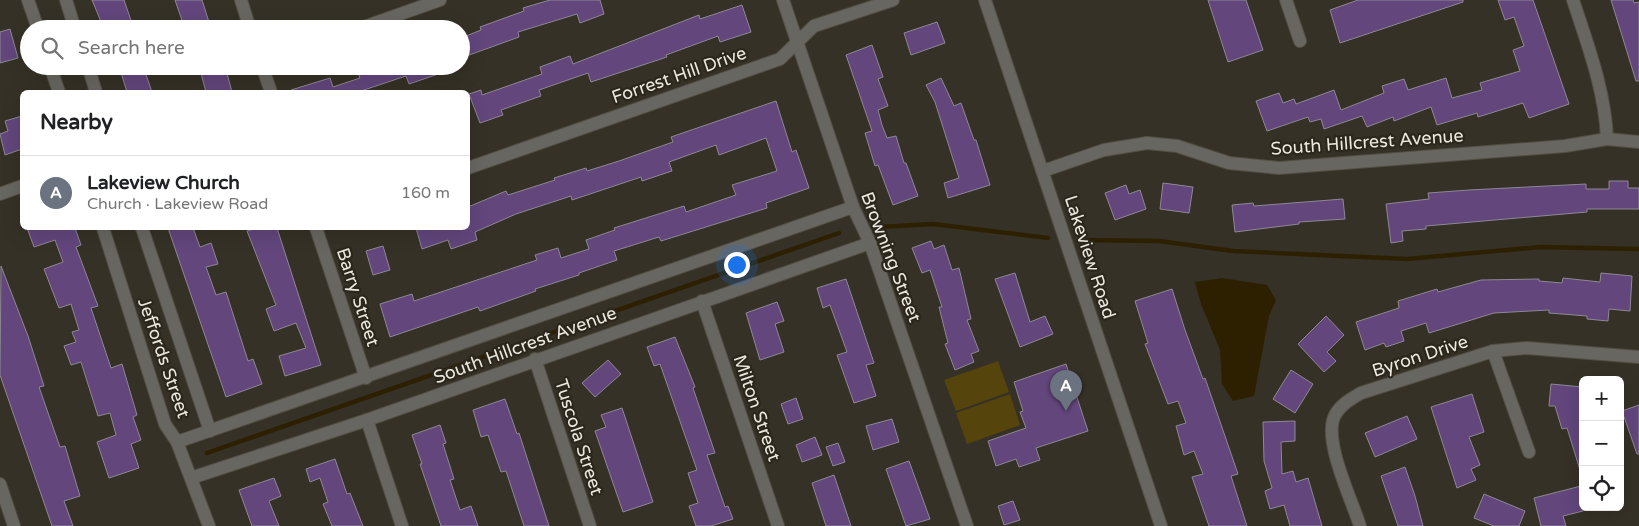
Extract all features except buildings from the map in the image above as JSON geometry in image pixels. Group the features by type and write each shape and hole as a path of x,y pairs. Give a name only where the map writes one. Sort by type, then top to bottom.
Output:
{"street":[{"path":"28,0 35,20"},
{"path":"66,0 72,20"},
{"path":"241,0 247,20"},
{"path":"383,20 440,0"},
{"name":"Browning Street","path":"784,0 853,208 870,243 967,526"},
{"name":"Forrest Hill Drive","path":"470,167 780,59 814,26 892,0"},
{"name":"Lakeview Road","path":"985,0 1161,526"},
{"path":"1286,0 1300,41"},
{"path":"1573,0 1598,75 1606,111 1607,139"},
{"path":"53,75 58,90"},
{"path":"91,75 95,90"},
{"path":"265,75 270,90"},
{"name":"South Hillcrest Avenue","path":"1043,171 1104,150 1147,143 1177,146 1229,163 1279,168 1565,146 1607,139 1639,142"},
{"path":"0,194 20,187"},
{"name":"South Hillcrest Avenue","path":"177,442 853,208"},
{"name":"Jeffords Street","path":"104,230 165,424 177,442 209,526"},
{"name":"Jeffords Street","path":"143,230 210,431"},
{"name":"Barry Street","path":"317,230 366,378"},
{"name":"South Hillcrest Avenue","path":"191,478 367,420 535,359 870,243"},
{"name":"Milton Street","path":"702,301 778,526"},
{"name":"Byron Drive","path":"1360,526 1334,448 1331,430 1335,416 1344,404 1361,393 1493,351 1527,348 1639,357"},
{"path":"1493,351 1529,452"},
{"name":"Tuscola Street","path":"535,359 590,526"},
{"path":"367,420 402,526"},
{"path":"0,484 14,526"}],"shaded area":[{"path":"1222,278 1267,285 1276,300 1269,316 1254,396 1233,401 1222,384 1220,350 1201,304 1195,282"},
{"path":"998,361 1009,392 956,411 944,380"},
{"path":"1010,394 1020,425 967,444 956,413"}],"waterway":[{"path":"879,227 933,224 1048,238"},
{"path":"207,453 839,233"},
{"path":"1080,240 1159,241 1233,251 1407,259 1540,247 1639,249"}],"place":[{"name":"Lakeview Church","path":"1066,411"}]}
